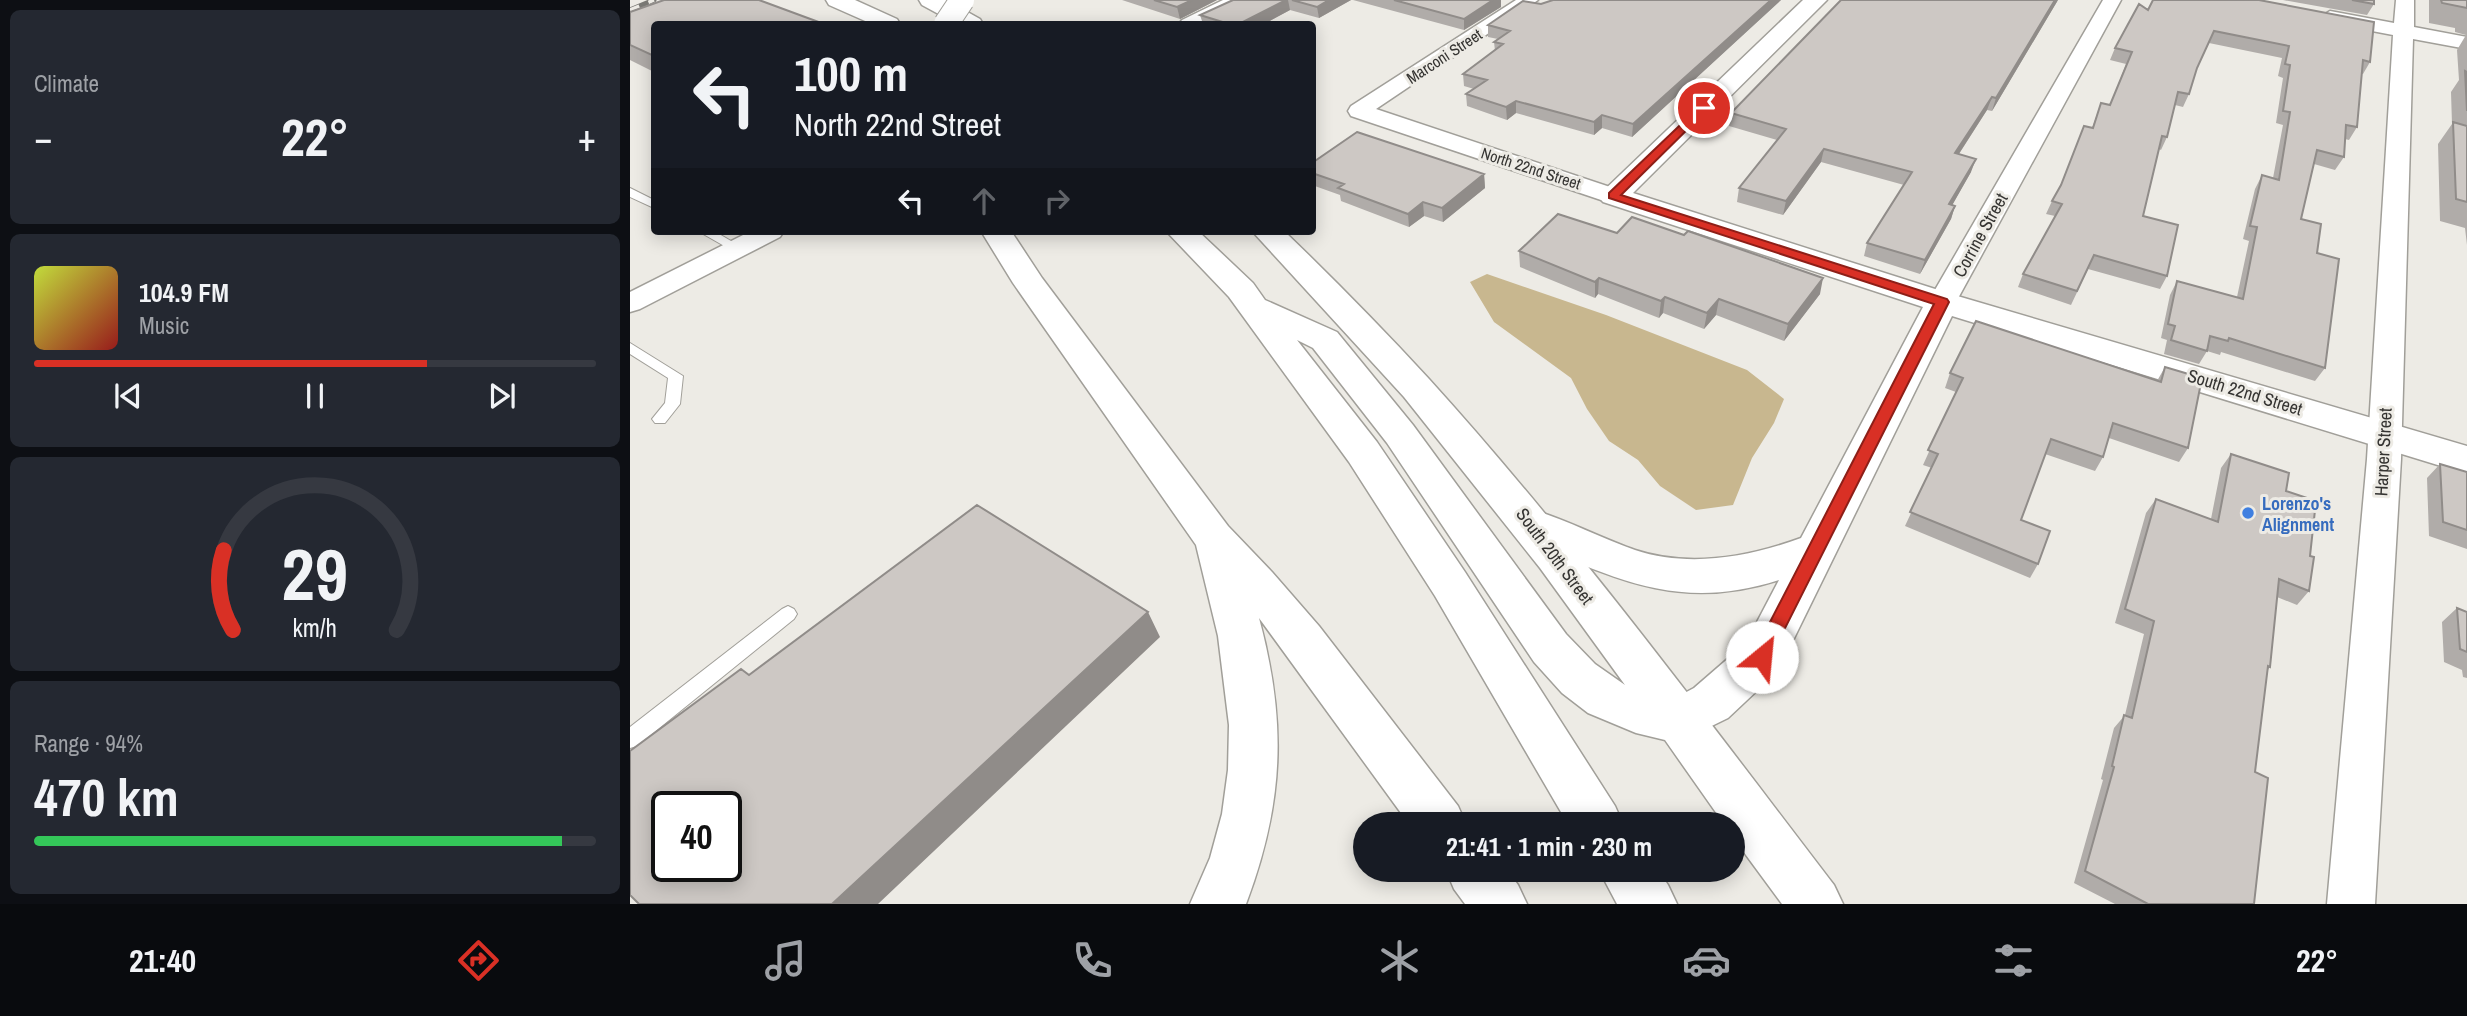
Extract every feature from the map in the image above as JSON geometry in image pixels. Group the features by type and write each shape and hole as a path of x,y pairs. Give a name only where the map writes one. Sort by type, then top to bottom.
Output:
{"main road":[{"path":"838,0 883,21"},
{"path":"932,0 967,21"},
{"path":"948,21 962,0"},
{"path":"1613,196 1816,0"},
{"name":"North 22nd Street","path":"1613,196 1942,302"},
{"path":"999,235 1029,283 1213,537 1257,584 1303,640 1431,812"},
{"path":"1185,235 1241,289 1370,463 1450,584 1590,812"},
{"name":"South 20th Street","path":"1271,235 1332,293 1446,419 1534,526 1815,904"},
{"name":"South 22nd Street","path":"1942,302 2467,460"},
{"name":"Corrine Street","path":"1677,720 1711,703 1762,657 1942,302"},
{"path":"1253,305 1325,340 1400,435 1550,648 1571,673 1594,694 1613,704 1677,720"},
{"path":"1534,526 1636,567 1699,577 1763,569 1819,549"},
{"path":"1213,537 1243,645 1255,725 1253,792 1242,845 1218,904"},
{"path":"1482,882 1499,904"},
{"path":"1634,882 1649,904"}],"street":[{"path":"1195,21 1238,0"},
{"name":"Marconi Street","path":"1359,111 1529,0"},
{"name":"Corrine Street","path":"1942,302 2112,0"},
{"path":"2306,13 2404,16 2467,43"},
{"name":"Harper Street","path":"2351,904 2385,434 2404,16"},
{"name":"North 22nd Street","path":"1359,111 1613,196"},
{"path":"630,303 763,235"}],"lane":[{"path":"630,192 651,203"},
{"path":"712,235 737,248"},
{"path":"630,348 676,376 672,404 660,419"},
{"path":"630,739 788,614"}],"shaded area":[{"path":"1487,274 1606,315 1747,370 1784,399 1774,423 1752,458 1733,505 1696,510 1660,486 1638,460 1609,441 1587,409 1571,378 1494,322 1470,282"}],"building":[{"path":"664,0 759,0 816,21 651,21 651,55 630,45 630,12"},
{"path":"1154,0 1192,0 1177,7"},
{"path":"1233,0 1286,0 1245,21 1219,21 1200,15"},
{"path":"1292,0 1329,0 1317,7"},
{"path":"1394,0 1493,0 1464,19"},
{"path":"1553,0 1771,0 1633,124 1602,115 1594,122 1516,101 1506,107 1466,94 1487,80 1463,74 1503,44 1494,42 1510,31 1488,25 1523,1 1541,4"},
{"path":"1841,0 2055,0 1996,98 1992,97 1955,153 1976,159 1949,204 1955,206 1925,260 1867,243 1912,172 1824,149 1786,201 1739,188 1786,129 1731,113"},
{"path":"2153,0 2259,0 2374,22 2370,62 2363,60 2357,127 2346,125 2344,157 2317,150 2301,219 2321,224 2317,253 2339,259 2325,368 2229,338 2228,341 2210,336 2207,351 2171,340 2175,326 2168,324 2177,281 2243,299 2257,227 2250,226 2262,175 2279,180 2290,112 2283,111 2290,65 2285,64 2289,46 2214,31 2197,68 2189,94 2178,92 2167,137 2162,136 2143,216 2178,225 2167,276 2094,255 2077,291 2023,274 2062,204 2052,201 2084,126 2093,128 2101,103 2110,105 2132,52 2115,48 2139,4 2148,10"},
{"path":"2352,0 2374,0 2374,4"},
{"path":"2441,0 2467,0 2467,8 2442,3"},
{"path":"2465,71 2467,72 2467,111"},
{"path":"2453,122 2467,126 2467,202 2456,199"},
{"path":"1357,132 1484,174 1442,208 1423,202 1408,214 1338,188 1344,184 1316,174 1316,160"},
{"path":"1558,214 1617,233 1632,217 1684,235 1688,231 1823,278 1788,324 1719,299 1707,313 1665,297 1661,301 1599,278 1595,282 1519,251"},
{"path":"1976,321 2161,382 2165,367 2202,378 2188,448 2113,423 2103,457 2051,439 2021,520 2050,531 2038,564 1910,512 1938,454 1928,450 1963,378 1950,373"},
{"path":"2231,454 2289,473 2286,491 2316,501 2310,556 2314,557 2309,591 2279,579 2255,772 2268,778 2254,904 2148,904 2085,871 2114,767 2112,766 2124,715 2132,718 2154,621 2125,609 2156,499 2218,522"},
{"path":"2440,464 2467,472 2467,530 2443,522"},
{"path":"977,505 1148,612 832,904 639,904 630,895 630,751 741,669 749,675"},
{"path":"2457,608 2467,612 2467,652 2460,649"}],"railway":[{"path":"630,10 654,0"}],"place":[{"name":"Lorenzo's Alignment","path":"2248,513"}],"route":[{"path":"1704,108 1613,196 1942,302 1762,657"}]}
